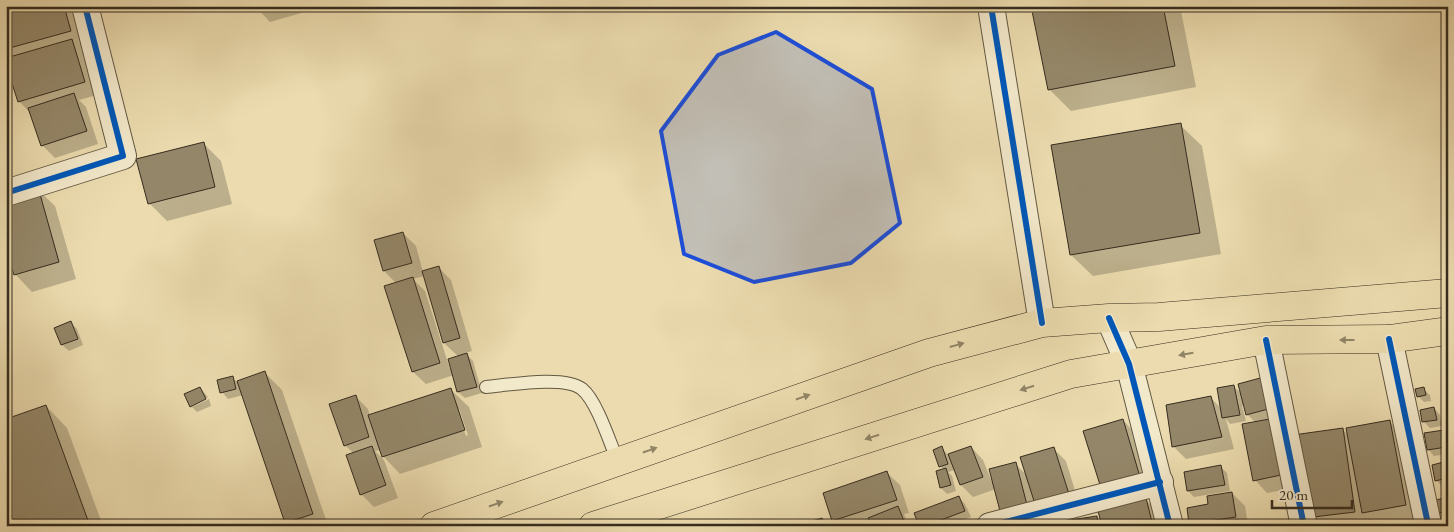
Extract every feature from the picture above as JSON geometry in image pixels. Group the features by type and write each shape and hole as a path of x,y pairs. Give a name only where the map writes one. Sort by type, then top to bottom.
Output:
{"main road":[{"path":"434,526 929,353 1042,323 1109,318 1160,317 1448,293"},
{"path":"593,526 1072,374 1266,340 1389,339 1448,331"}],"street":[{"path":"6,193 123,156 85,6"},
{"path":"991,6 1042,323"},
{"path":"1109,318 1129,364 1170,526"},
{"path":"1389,339 1430,524"},
{"path":"1266,340 1304,526"},
{"path":"990,526 1160,482"}],"lane":[{"path":"486,387 558,381 571,383 582,388 592,402 618,462"}],"highlighted area":[{"path":"776,32 872,89 900,223 851,263 754,282 684,254 661,131 718,55"}],"building":[{"path":"6,6 64,6 71,31 6,49"},
{"path":"1031,6 1163,6 1175,66 1048,90"},
{"path":"72,39 85,82 18,102 6,65 6,58"},
{"path":"74,93 87,131 41,146 28,108"},
{"path":"1181,123 1200,233 1070,255 1051,145"},
{"path":"204,142 215,187 148,204 136,159"},
{"path":"38,187 59,262 14,275 6,250 6,196"},
{"path":"403,232 412,263 383,271 374,240"},
{"path":"439,266 460,338 443,343 422,271"},
{"path":"413,277 440,363 412,372 384,286"},
{"path":"71,321 78,339 61,345 54,328"},
{"path":"467,353 477,387 457,392 448,359"},
{"path":"265,371 313,514 285,523 237,381"},
{"path":"233,376 236,389 220,393 217,380"},
{"path":"1264,377 1272,408 1246,415 1238,384"},
{"path":"1234,385 1240,415 1222,418 1217,388"},
{"path":"200,387 206,399 190,407 184,394"},
{"path":"1424,387 1426,395 1417,397 1415,389"},
{"path":"451,388 465,430 382,457 368,415"},
{"path":"356,395 369,437 344,446 329,404"},
{"path":"1211,396 1222,437 1172,447 1166,405"},
{"path":"46,405 90,526 7,526 6,419"},
{"path":"1434,407 1437,420 1422,422 1420,410"},
{"path":"1123,419 1140,477 1101,488 1083,431"},
{"path":"1270,419 1281,475 1253,481 1242,424"},
{"path":"1390,420 1406,505 1362,513 1346,428"},
{"path":"1343,428 1355,512 1305,518 1293,435"},
{"path":"1444,430 1447,447 1427,450 1424,433"},
{"path":"372,446 386,485 360,495 346,455"},
{"path":"942,446 948,464 939,467 933,450"},
{"path":"971,446 983,477 960,485 948,454"},
{"path":"1054,447 1069,494 1035,504 1020,457"},
{"path":"1448,461 1448,478 1435,481 1432,465"},
{"path":"1016,462 1027,505 1000,511 989,469"},
{"path":"1221,465 1225,485 1187,491 1184,472"},
{"path":"946,468 951,485 940,488 936,471"},
{"path":"887,471 897,500 832,521 823,493"},
{"path":"1232,492 1236,517 1189,524 1187,508 1208,504 1207,496"},
{"path":"959,496 965,511 925,526 919,526 914,513"},
{"path":"1448,497 1448,511 1435,514 1432,501"},
{"path":"1146,498 1153,526 1102,526 1098,511"},
{"path":"898,506 906,526 871,526 868,518"},
{"path":"1097,516 1098,526 1058,526 1057,522"},
{"path":"822,518 824,526 795,526"},
{"path":"1237,520 1238,526 1206,526"}],"cycle path":[{"path":"6,193 123,156 85,6"},
{"path":"991,6 1042,323"},
{"path":"1109,318 1129,364 1170,526"},
{"path":"1389,339 1428,524"},
{"path":"1266,340 1304,526"},
{"path":"990,526 1160,482"}]}
